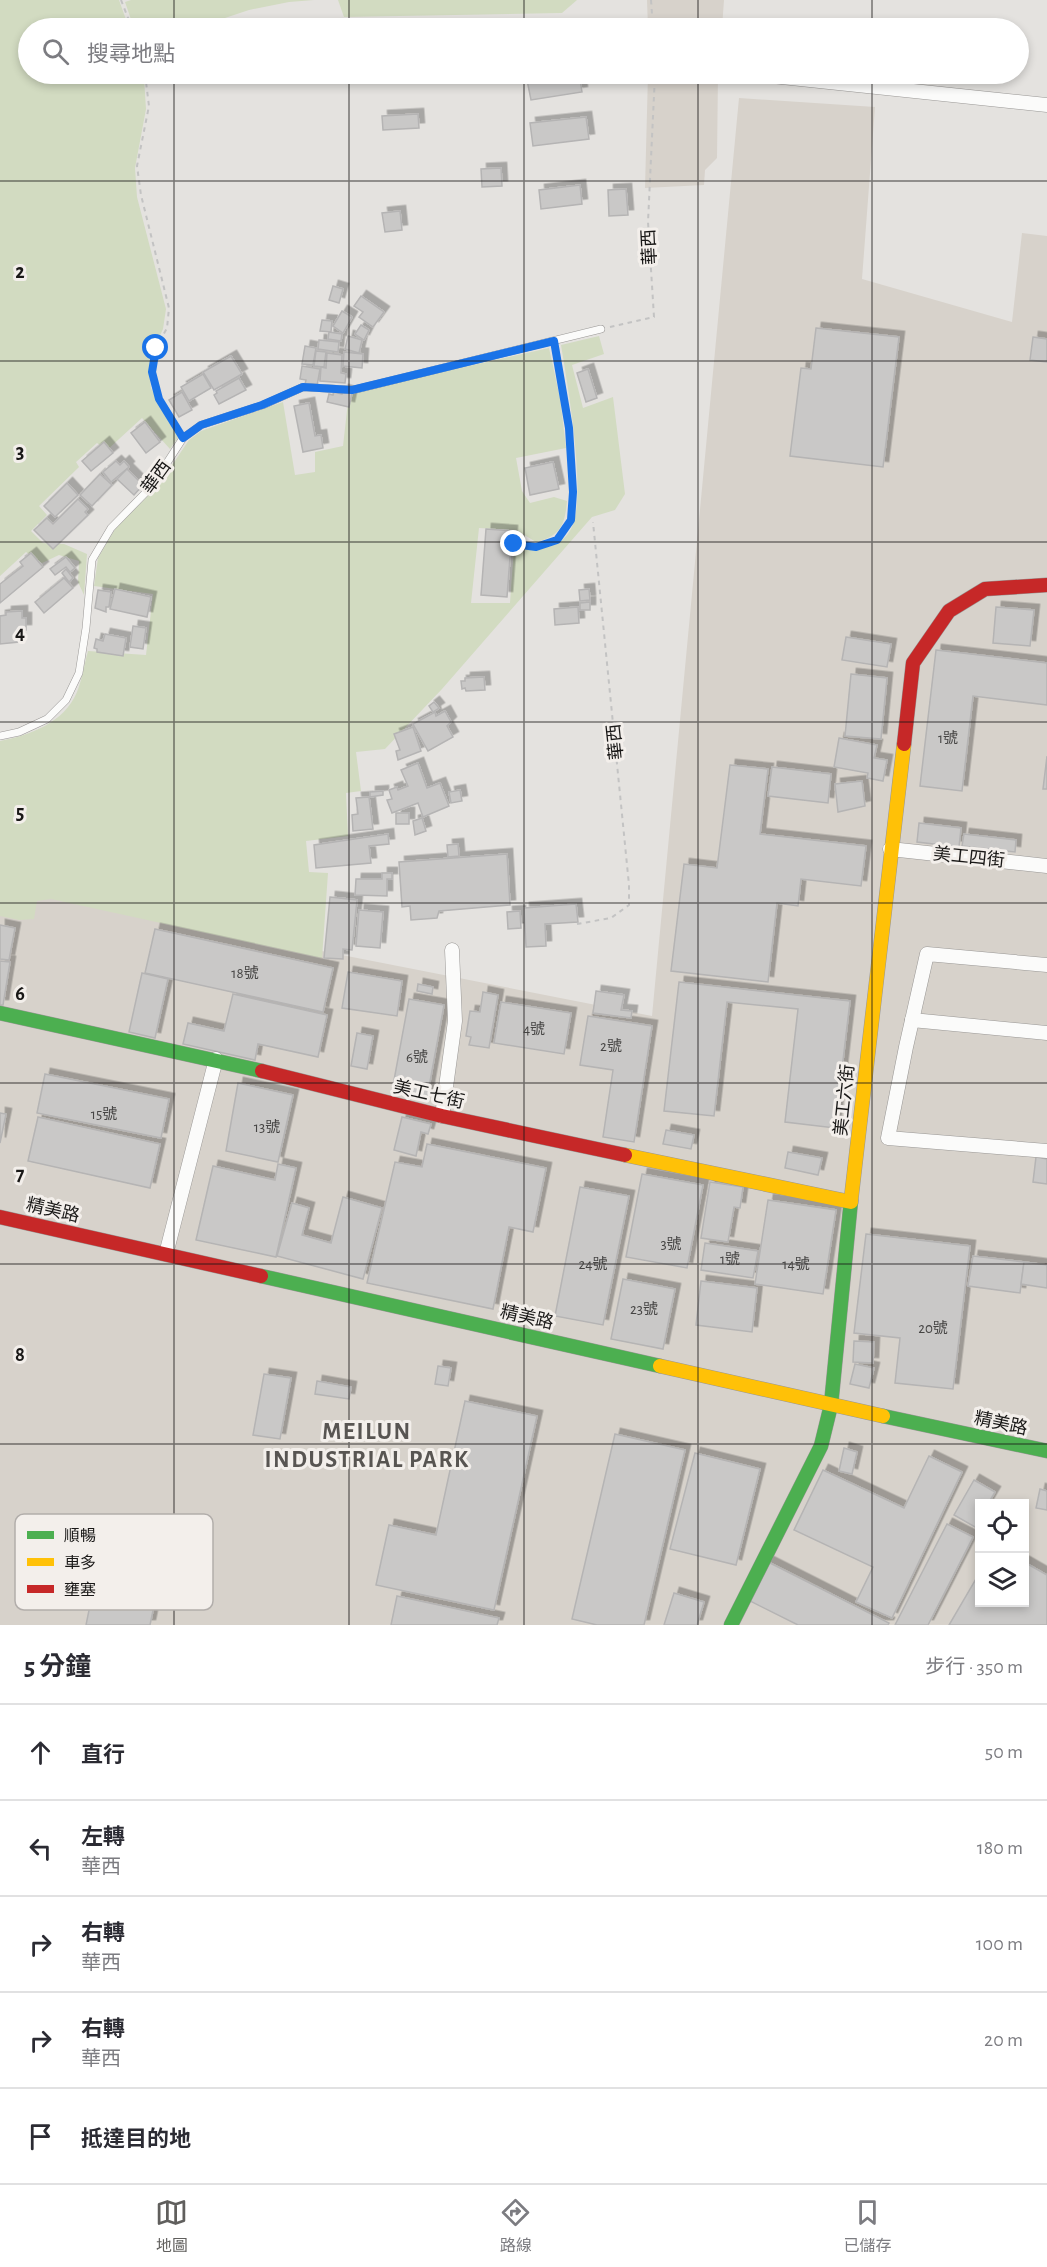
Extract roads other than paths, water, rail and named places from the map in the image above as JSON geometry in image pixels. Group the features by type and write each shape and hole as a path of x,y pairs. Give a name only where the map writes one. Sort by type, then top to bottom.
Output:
{"street":[{"path":"847,84 1047,105"},
{"name":"美工六街","path":"731,1625 821,1446 831,1405 890,849 913,663 949,610 985,589 1047,585"},
{"name":"美工四街","path":"890,849 1047,866"},
{"path":"442,1116 455,1021 452,950"},
{"path":"1047,965 927,954 888,1138 1047,1151"},
{"name":"美工七街","path":"0,1013 216,1059 442,1116 851,1202"},
{"path":"912,1020 1047,1033"},
{"path":"166,1254 216,1059"},
{"name":"精美路","path":"0,1217 831,1405 1047,1451"}],"lane":[{"name":"華西","path":"0,736 19,732 47,719 66,700 79,673 86,628 92,560 111,528 152,486 183,438 201,425 262,405 303,387 352,390 601,329"}],"district":[{"name":"MEILUN INDUSTRIAL PARK","path":"367,1445"}]}
